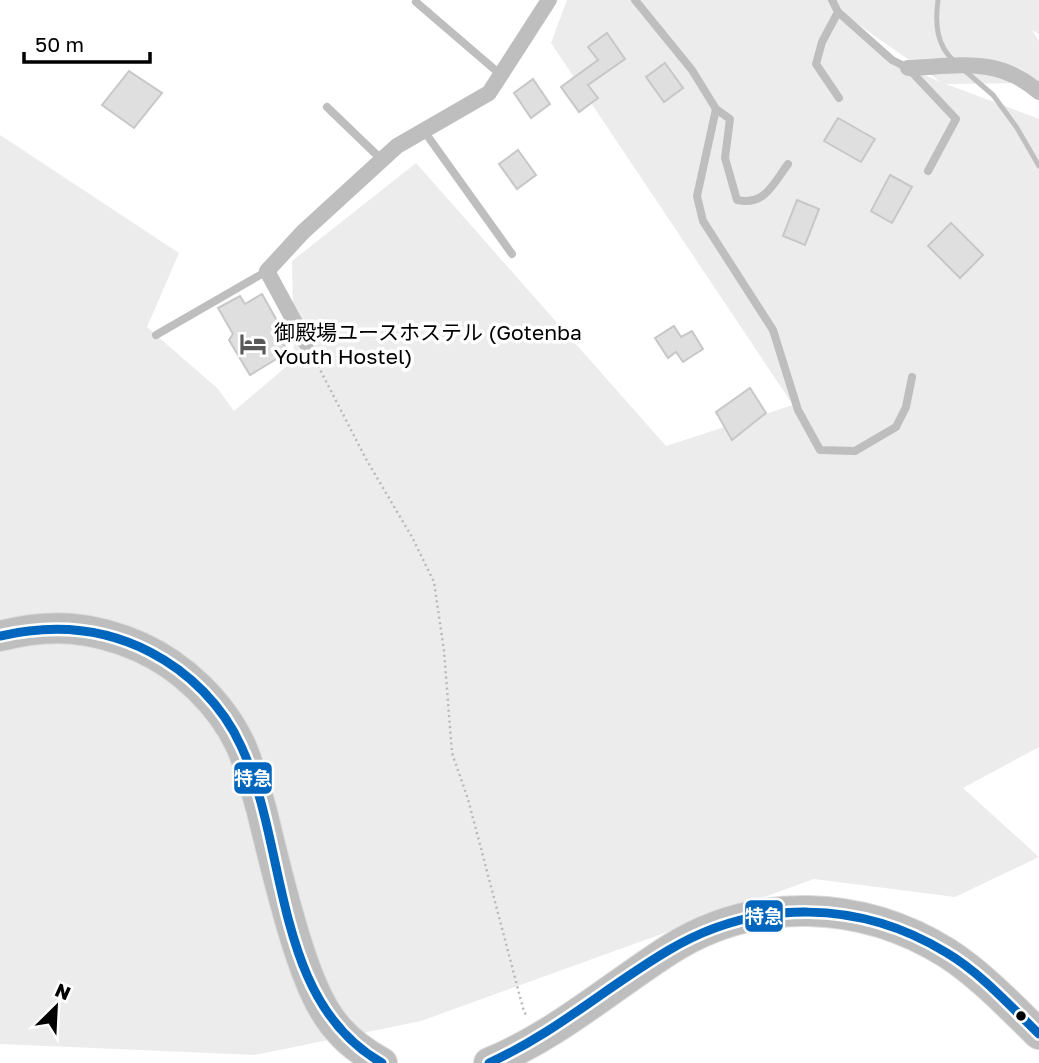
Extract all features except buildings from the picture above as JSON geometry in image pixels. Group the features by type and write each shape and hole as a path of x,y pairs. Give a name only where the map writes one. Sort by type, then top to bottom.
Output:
{"highway":[{"path":"0,636 55,626 90,630 123,639 154,653 180,670 204,693 225,718 241,745 253,778 296,942 321,1005 351,1043 382,1063"},
{"path":"489,1063 541,1037 672,948 708,929 744,917 780,911 818,910 855,915 888,924 917,937 948,954 978,976 1039,1034"}],"street":[{"path":"306,343 267,271 303,232 397,146 489,93 549,0"},
{"path":"908,68 988,65 1024,79 1039,92"}],"lane":[{"path":"635,0 692,70 716,109 730,119 725,158 737,200 749,202 764,196 788,164"},
{"path":"832,0 838,12 892,60 908,68 957,119 928,171"},
{"path":"416,2 500,75"},
{"path":"838,12 822,42 816,64 839,98"},
{"path":"327,107 382,160"},
{"path":"716,109 697,196 703,221 773,330 798,410 820,450 855,451 896,427 906,407 912,377"},
{"path":"424,131 512,254"},
{"path":"156,335 267,271"}],"path":[{"path":"306,343 434,582 444,651 452,753 468,799 524,1012 541,1037"}],"shaded area":[{"path":"567,0 1039,0 1039,34 1032,30 1039,41 1039,83 946,84 1039,119 1039,747 963,788 1039,857 955,897 814,879 421,1021 255,1055 0,1044 0,135 179,253 147,327 218,389 234,411 294,360 292,261 416,163 666,446 793,405 551,43","holes":["846,16 938,80 892,60"]}],"waterway":[{"path":"938,0 940,41 954,61"},
{"path":"964,70 993,95 1017,128 1039,166"}],"transit line":[{"name":"特急","path":"0,636 58,629 114,637 164,660 191,680 215,704 234,731 256,786 288,919 302,962 320,1001 346,1035 382,1063"},
{"name":"特急","path":"489,1063 537,1037 646,964 702,933 737,921 773,914 808,912 844,915 880,923 947,953 995,991 1039,1034"}],"place":[{"name":"御殿場ユースホステル (Gotenba Youth Hostel)","path":"253,344"}]}
